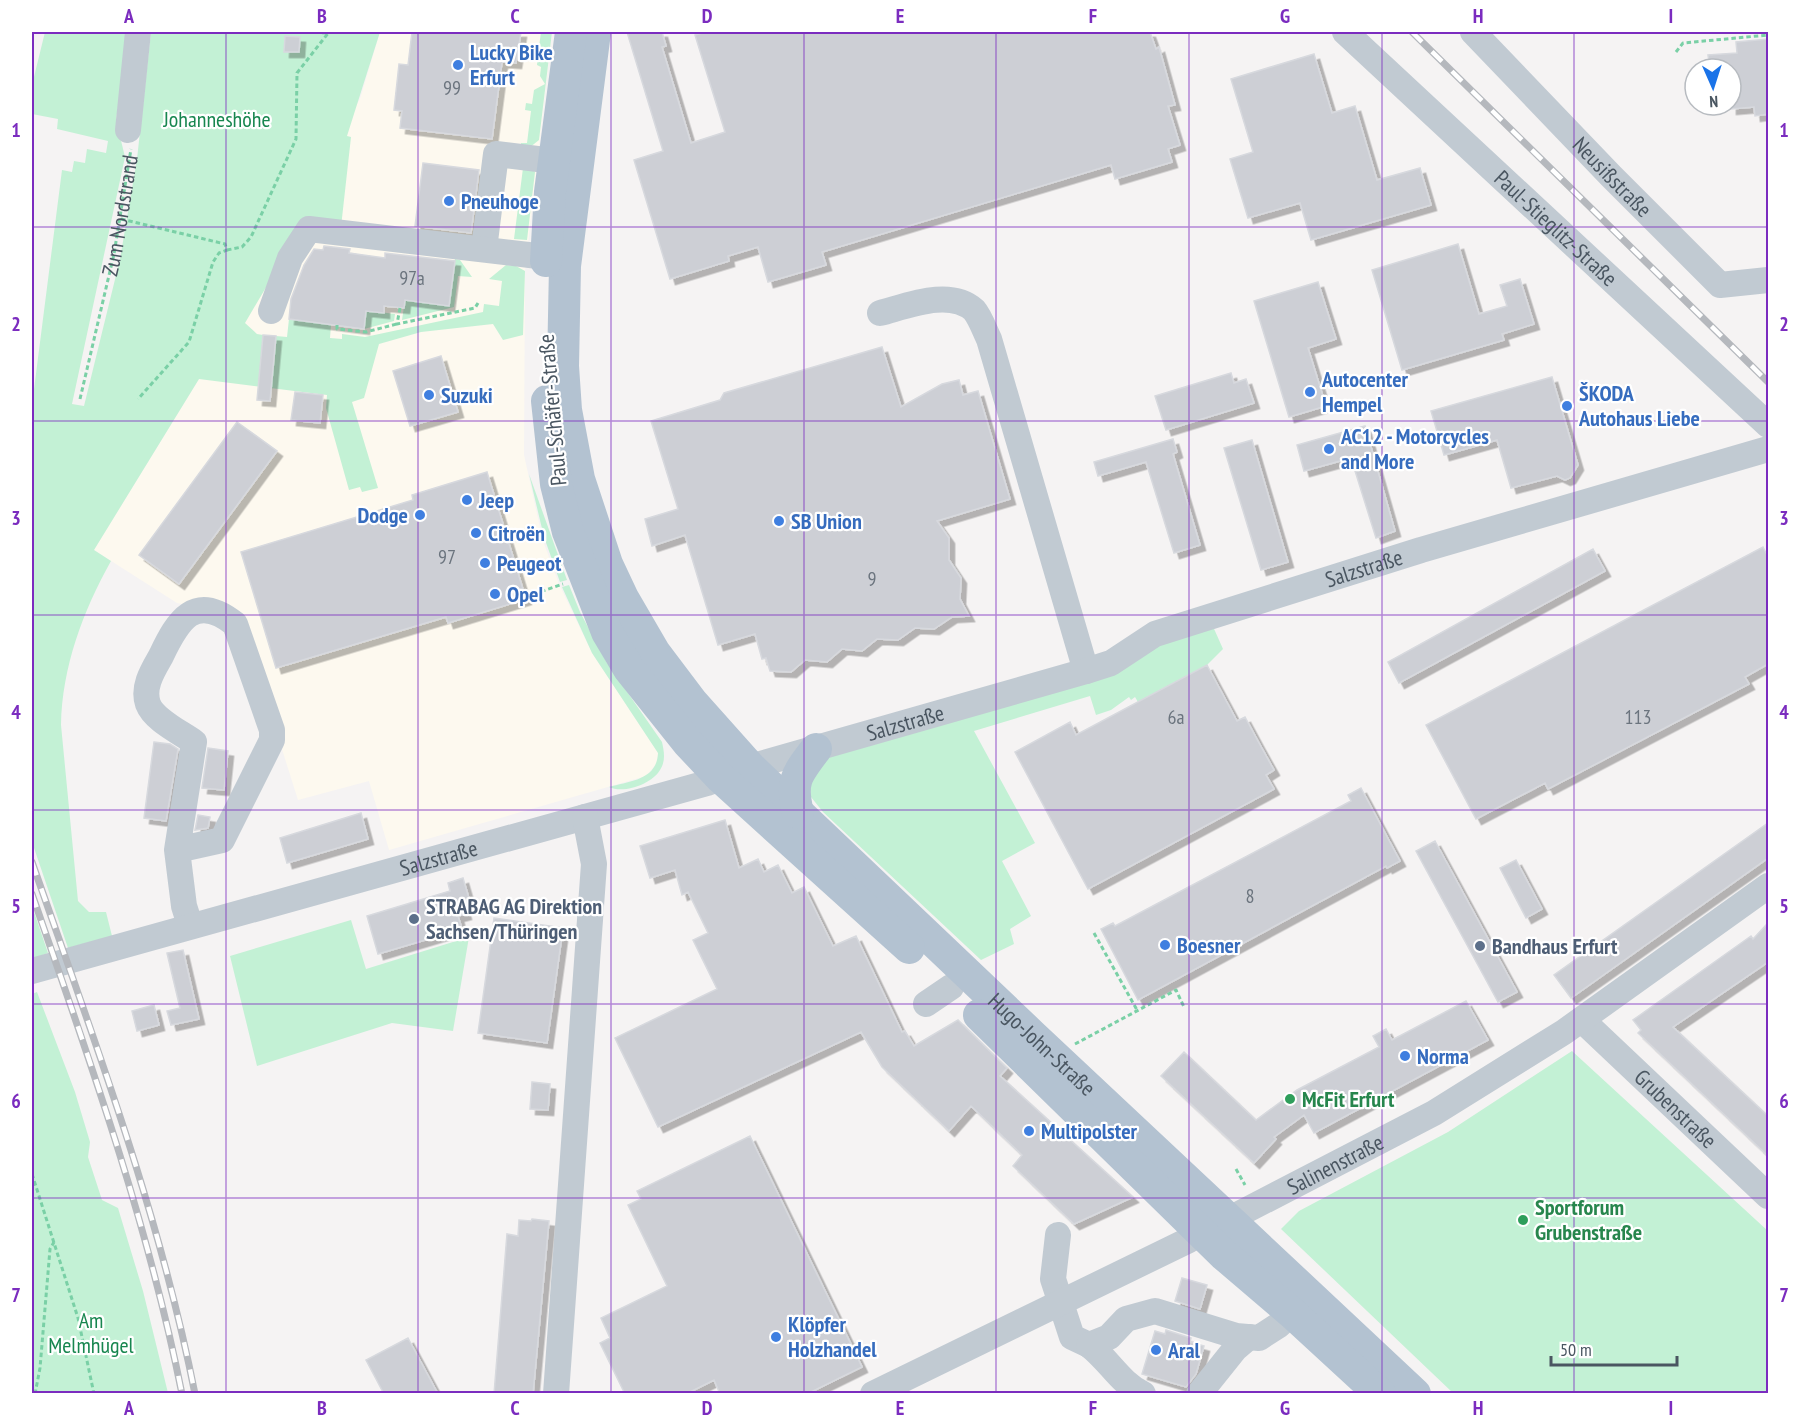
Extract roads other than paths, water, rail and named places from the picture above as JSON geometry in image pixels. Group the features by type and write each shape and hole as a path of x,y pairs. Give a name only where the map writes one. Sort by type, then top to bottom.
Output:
{"main road":[{"name":"Paul-Schäfer-Straße","path":"571,32 554,161 546,257 544,359 550,442 556,484 568,532 607,632 628,669 688,743 721,778"},
{"name":"Paul-Schäfer-Straße","path":"595,32 565,266 566,410 579,479 606,564 650,644 692,702 750,767"},
{"path":"798,813 793,793 796,774 816,749"},
{"name":"Hugo-John-Straße","path":"750,767 1415,1394"},
{"name":"Hugo-John-Straße","path":"721,778 938,995 1380,1394"}],"street":[{"name":"Zum Nordstrand","path":"128,130 138,32"},
{"name":"Paul-Stieglitz-Straße","path":"1345,32 1768,425"},
{"name":"Neusißstraße","path":"1473,32 1611,176 1720,285 1768,280"},
{"path":"484,249 496,154 554,161"},
{"path":"271,311 290,258 309,229 546,257"},
{"path":"880,314 923,302 947,299 974,310 989,339 1086,672"},
{"name":"Salzstraße","path":"32,971 190,925 585,817 721,778 750,767 1086,672 1111,663 1155,634 1419,545 1768,449"},
{"path":"177,850 222,840 272,740 272,730 235,624 222,614 206,610 190,614 175,627 146,690 148,703 153,713 194,742 177,850 184,906 190,925"},
{"path":"556,1394 591,924 605,866 585,817"},
{"name":"Salinenstraße","path":"873,1394 1202,1233 1434,1113 1514,1065 1582,1020 1768,886"},
{"name":"Grubenstraße","path":"1582,1020 1768,1196"},
{"path":"1058,1235 1053,1279 1072,1337 1089,1345 1103,1356 1131,1388 1143,1394"},
{"path":"1089,1345 1109,1337 1126,1319 1155,1311 1236,1336 1258,1338 1279,1325 1292,1313"},
{"path":"1199,1394 1235,1349 1250,1337"}],"railway":[{"path":"1412,32 1768,382"},
{"path":"32,862 101,1059 144,1191 163,1258 195,1394"},
{"path":"32,894 96,1079 135,1204 182,1394"}],"place":[{"name":"Lucky Bike Erfurt","path":"458,65"},
{"name":"Pneuhoge","path":"449,201"},
{"name":"Autocenter Hempel","path":"1310,392"},
{"name":"Suzuki","path":"429,395"},
{"name":"ŠKODA Autohaus Liebe","path":"1567,406"},
{"name":"AC12 - Motorcycles and More","path":"1329,449"},
{"name":"Jeep","path":"467,500"},
{"name":"Dodge","path":"420,515"},
{"name":"SB Union","path":"779,521"},
{"name":"Citroën","path":"476,533"},
{"name":"Peugeot","path":"485,563"},
{"name":"Opel","path":"495,594"},
{"name":"STRABAG AG Direktion Sachsen/Thüringen","path":"414,919"},
{"name":"Boesner","path":"1165,945"},
{"name":"Bandhaus Erfurt","path":"1480,946"},
{"name":"Norma","path":"1405,1056"},
{"name":"McFit Erfurt","path":"1290,1099"},
{"name":"Multipolster","path":"1029,1131"},
{"name":"Sportforum Grubenstraße","path":"1523,1220"},
{"name":"Klöpfer Holzhandel","path":"776,1337"},
{"name":"Aral","path":"1156,1350"}],"park label":[{"name":"Johanneshöhe","path":"217,119"},
{"name":"Am Melmhügel","path":"91,1332"}]}
